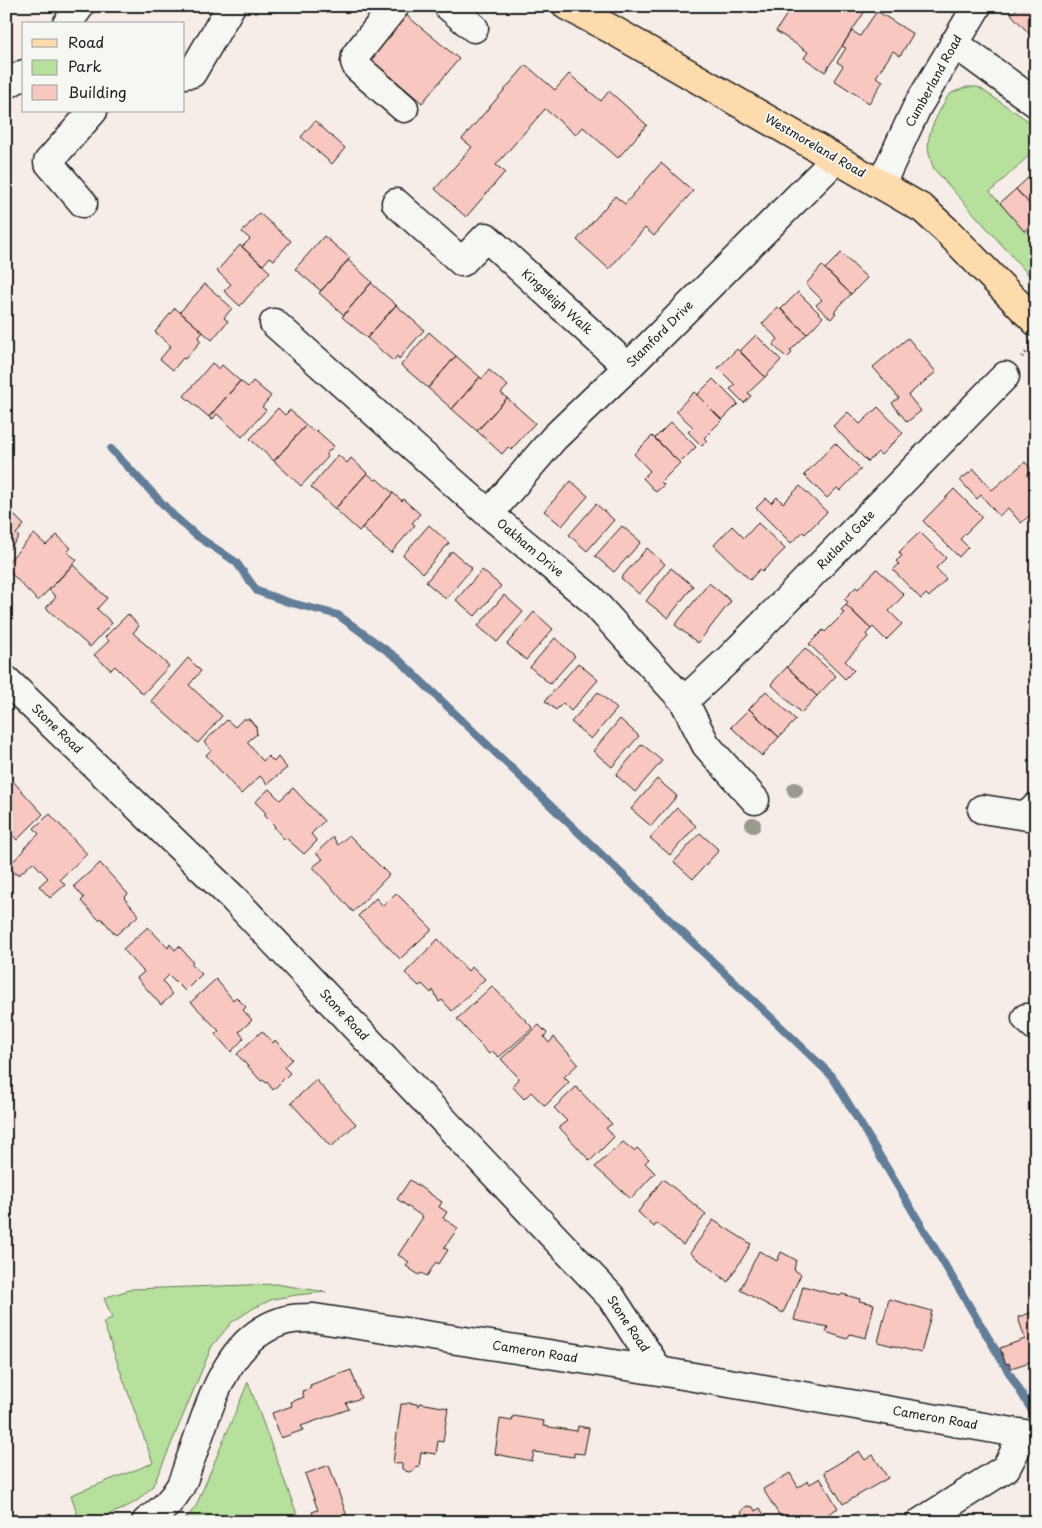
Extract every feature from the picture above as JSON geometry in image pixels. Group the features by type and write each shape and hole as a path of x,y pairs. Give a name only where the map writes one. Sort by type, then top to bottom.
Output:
{"main road":[{"name":"Westmoreland Road","path":"567,6 611,29 923,209 1036,322"}],"street":[{"path":"68,22 80,6"},
{"path":"185,74 192,72 231,6"},
{"path":"395,6 356,56 355,62 357,67 404,108"},
{"path":"448,6 474,28"},
{"name":"Cumberland Road","path":"882,184 917,107 977,6"},
{"path":"954,44 1036,103"},
{"path":"6,85 22,75"},
{"path":"83,203 48,162 92,112"},
{"name":"Stamford Drive","path":"489,514 554,438 628,367 836,159"},
{"name":"Kingsleigh Walk","path":"396,203 462,262 486,237 628,367"},
{"name":"Oakham Drive","path":"274,323 489,514 590,598 684,701 706,745 755,800"},
{"name":"Rutland Gate","path":"684,701 731,658 1005,376"},
{"name":"Stone Road","path":"6,680 234,899 598,1283 611,1298 659,1371"},
{"path":"982,809 1027,816 1036,807"},
{"name":"Cameron Road","path":"146,1522 159,1512 180,1487 223,1374 238,1351 259,1332 280,1322 298,1319 314,1318 659,1371 1030,1435"},
{"path":"921,1522 1006,1468 1030,1435"}],"green space":[{"path":"967,87 978,87 1036,126 1036,149 990,192 1036,244 1036,283 934,169 931,161 928,146 930,133 939,112 949,95"},
{"path":"276,1284 326,1292 273,1299 232,1322 212,1346 152,1487 138,1500 123,1509 88,1522 80,1522 71,1495 153,1463 103,1322 112,1318 104,1298 132,1289"},
{"path":"248,1382 298,1517 286,1522 183,1522 196,1506"}],"building":[{"path":"792,6 865,6 867,8 825,72 804,58 808,52 776,31"},
{"path":"1020,6 1036,6 1036,41 1011,14"},
{"path":"877,11 913,34 900,56 893,51 876,77 883,81 869,103 834,80 843,66 837,62 846,48 842,46 852,31 860,36"},
{"path":"406,15 459,59 422,103 370,59"},
{"path":"526,65 555,90 569,74 601,101 609,91 647,125 618,158 583,127 576,135 545,109 496,165 505,172 466,217 435,189 472,147 462,139"},
{"path":"315,121 345,148 332,164 301,137"},
{"path":"661,163 693,191 654,236 645,228 609,269 577,240 615,196 625,204"},
{"path":"1030,176 1036,182 1036,211 1016,189"},
{"path":"1016,189 1036,211 1036,221 1024,231 1000,203"},
{"path":"259,213 291,241 274,260 270,257 263,265 242,247 250,239 242,232"},
{"path":"324,236 350,258 321,291 295,269"},
{"path":"240,245 270,272 240,306 224,291 231,284 217,271"},
{"path":"841,253 867,278 851,294 825,269"},
{"path":"348,260 372,282 344,315 319,293"},
{"path":"822,266 851,294 834,312 836,313 831,319 816,305 822,300 806,284"},
{"path":"371,283 396,305 367,338 342,317"},
{"path":"205,284 232,308 224,318 228,321 212,340 180,312"},
{"path":"798,292 823,317 807,334 781,309"},
{"path":"396,305 424,330 399,359 397,356 393,361 367,338"},
{"path":"778,307 807,334 790,351 792,353 787,358 773,345 778,339 762,324"},
{"path":"175,308 203,332 198,338 201,341 173,370 160,359 171,346 155,332"},
{"path":"429,332 456,356 428,388 401,365"},
{"path":"756,335 781,360 765,377 740,351"},
{"path":"908,338 936,372 908,395 921,411 907,422 892,403 899,398 873,367"},
{"path":"737,349 765,377 748,393 751,396 744,403 730,389 735,385 718,368"},
{"path":"456,356 480,377 452,409 428,388"},
{"path":"212,363 219,369 222,365 240,381 209,417 184,396"},
{"path":"489,370 508,386 501,393 507,398 477,431 452,409 480,377 482,379"},
{"path":"713,379 738,404 722,420 697,395"},
{"path":"240,381 248,387 253,381 271,396 262,407 266,410 242,437 217,414 212,420 209,417"},
{"path":"694,392 722,420 704,438 707,441 702,446 688,432 693,427 676,411"},
{"path":"507,398 535,423 511,450 508,447 502,454 477,431"},
{"path":"878,407 903,433 881,455 878,452 868,462 833,426 848,412 860,424"},
{"path":"278,408 285,415 290,410 306,425 274,461 250,439"},
{"path":"671,422 696,447 680,463 655,438"},
{"path":"306,425 314,432 316,430 334,446 326,454 328,457 301,486 274,461"},
{"path":"652,436 680,463 661,482 664,485 656,492 643,478 650,471 634,454"},
{"path":"835,443 861,469 840,491 837,488 827,498 804,475"},
{"path":"338,455 347,463 351,458 367,473 335,509 311,487"},
{"path":"1025,462 1032,470 1027,475 1036,485 1036,510 1021,523 1008,508 999,516 981,495 977,499 960,480 974,469 992,490"},
{"path":"367,473 393,493 359,531 335,509"},
{"path":"571,481 588,496 562,526 544,511"},
{"path":"800,486 827,512 805,534 803,532 791,543 756,508 766,498 771,503 777,497 783,503"},
{"path":"954,489 982,517 960,539 968,547 959,557 923,521"},
{"path":"393,493 420,514 412,523 415,525 391,553 362,528"},
{"path":"596,504 614,520 587,551 569,535"},
{"path":"6,507 24,525 16,534 19,537 6,553"},
{"path":"758,523 785,549 762,572 760,569 750,580 714,545 732,526 744,538"},
{"path":"429,525 449,543 423,573 403,555"},
{"path":"622,526 641,542 614,572 595,556"},
{"path":"920,532 946,558 936,568 946,579 929,597 926,594 921,599 893,570 899,564 896,561 902,556 899,552"},
{"path":"34,534 46,545 57,535 71,548 67,552 77,560 38,601 6,568 6,564"},
{"path":"647,548 665,564 639,594 621,578"},
{"path":"452,551 472,568 446,599 426,582"},
{"path":"73,565 107,598 97,609 112,623 90,647 46,608 56,597 49,590"},
{"path":"671,568 693,586 668,618 646,601"},
{"path":"877,569 904,595 889,611 902,624 886,640 873,627 871,629 846,605 848,602 844,599 856,587 858,589"},
{"path":"482,570 501,586 475,616 456,600"},
{"path":"709,583 731,601 698,643 675,625"},
{"path":"504,595 523,612 497,642 478,626"},
{"path":"846,605 871,629 866,634 868,637 845,661 854,670 845,679 809,644 823,630 825,632 844,613 841,610"},
{"path":"534,612 553,629 526,660 507,644"},
{"path":"128,614 139,626 133,633 169,666 143,694 115,666 111,670 94,655 109,641 105,637"},
{"path":"555,638 575,656 550,684 530,667"},
{"path":"805,648 836,676 817,696 787,667"},
{"path":"188,658 201,671 189,685 222,716 198,743 151,701"},
{"path":"578,663 598,680 571,711 563,703 556,710 545,701"},
{"path":"787,667 817,696 801,713 771,684"},
{"path":"766,691 796,720 779,737 749,709"},
{"path":"598,692 617,709 591,739 571,722"},
{"path":"749,709 779,737 762,756 731,727"},
{"path":"243,719 249,719 256,727 257,734 247,742 263,761 268,756 274,762 278,757 287,768 267,784 260,776 241,794 206,755 211,750 204,742 227,720 235,727"},
{"path":"620,719 639,736 612,767 593,751"},
{"path":"642,744 662,761 635,792 616,775"},
{"path":"6,769 13,776 10,778 43,814 17,840 6,828"},
{"path":"657,779 677,796 651,826 631,809"},
{"path":"293,788 324,821 311,834 317,841 304,854 286,838 284,839 264,815 266,813 255,802 269,789 280,800"},
{"path":"677,808 696,826 670,855 650,838"},
{"path":"50,814 87,854 60,879 65,885 50,898 39,886 48,878 33,862 20,874 15,874 11,868 11,863 39,834 34,828"},
{"path":"700,833 719,850 693,879 674,862"},
{"path":"349,835 389,875 353,912 313,867 323,859 316,853 333,837 338,845"},
{"path":"100,863 128,894 124,898 139,915 116,935 101,918 99,920 81,901 84,898 74,886"},
{"path":"396,893 432,929 400,959 358,916 376,898 383,906"},
{"path":"148,927 168,948 170,944 175,950 179,946 193,962 191,964 202,974 185,991 169,975 163,981 172,995 161,1005 137,978 144,972 123,949"},
{"path":"438,939 468,971 472,966 485,979 452,1011 442,1000 439,1002 433,990 431,993 422,984 419,986 405,973"},
{"path":"216,979 233,1000 236,997 246,1007 243,1010 252,1020 239,1032 244,1038 231,1052 215,1034 219,1031 191,1002"},
{"path":"492,986 533,1028 499,1057 492,1051 489,1054 457,1019"},
{"path":"539,1025 547,1033 544,1037 549,1043 554,1037 578,1064 564,1077 569,1082 545,1106 531,1092 524,1099 512,1086 519,1078 501,1059"},
{"path":"262,1031 273,1043 275,1040 292,1059 284,1067 290,1073 273,1090 267,1082 261,1081 237,1054"},
{"path":"316,1080 356,1124 331,1147 291,1103"},
{"path":"576,1087 612,1124 606,1128 614,1137 590,1161 559,1127 567,1121 554,1108"},
{"path":"623,1142 634,1151 637,1148 649,1159 645,1163 655,1173 631,1199 595,1167"},
{"path":"663,1179 706,1214 683,1245 657,1223 654,1227 638,1212"},
{"path":"410,1180 442,1202 439,1207 447,1212 443,1218 458,1228 444,1248 448,1250 439,1264 436,1262 427,1276 421,1273 419,1275 406,1266 409,1262 398,1255 423,1217 397,1199"},
{"path":"713,1220 751,1244 728,1282 690,1253"},
{"path":"759,1251 777,1261 781,1252 796,1260 794,1270 801,1274 783,1313 740,1290"},
{"path":"803,1286 840,1296 842,1294 860,1299 859,1301 874,1304 866,1338 850,1334 847,1339 826,1332 828,1327 794,1320"},
{"path":"889,1299 932,1311 921,1353 878,1342"},
{"path":"1036,1311 1036,1360 1011,1368 1009,1363 1006,1364 1000,1348 1025,1339 1018,1317"},
{"path":"351,1370 361,1398 346,1403 349,1409 301,1426 303,1430 281,1438 272,1413 292,1406 291,1402 304,1397 302,1391 311,1388 310,1385"},
{"path":"420,1403 448,1408 443,1442 438,1441 436,1454 421,1452 419,1467 416,1466 414,1470 409,1472 402,1469 402,1464 393,1463 401,1404 417,1404 417,1406"},
{"path":"513,1416 544,1421 543,1426 577,1431 578,1426 589,1428 584,1454 574,1453 574,1457 534,1452 532,1461 495,1454 500,1419 512,1421"},
{"path":"859,1451 865,1460 873,1455 888,1478 843,1504 824,1472"},
{"path":"329,1465 349,1522 316,1522 312,1512 318,1510 305,1474"},
{"path":"790,1473 798,1487 808,1481 810,1484 820,1478 838,1508 815,1522 780,1522 778,1519 781,1518 763,1489"},
{"path":"747,1506 753,1507 755,1511 760,1508 768,1522 737,1522 741,1520 742,1510"}],"waterway":[{"path":"111,449 174,516 197,536 236,562 257,591 288,602 338,615 397,658 832,1076 1035,1416"}]}
